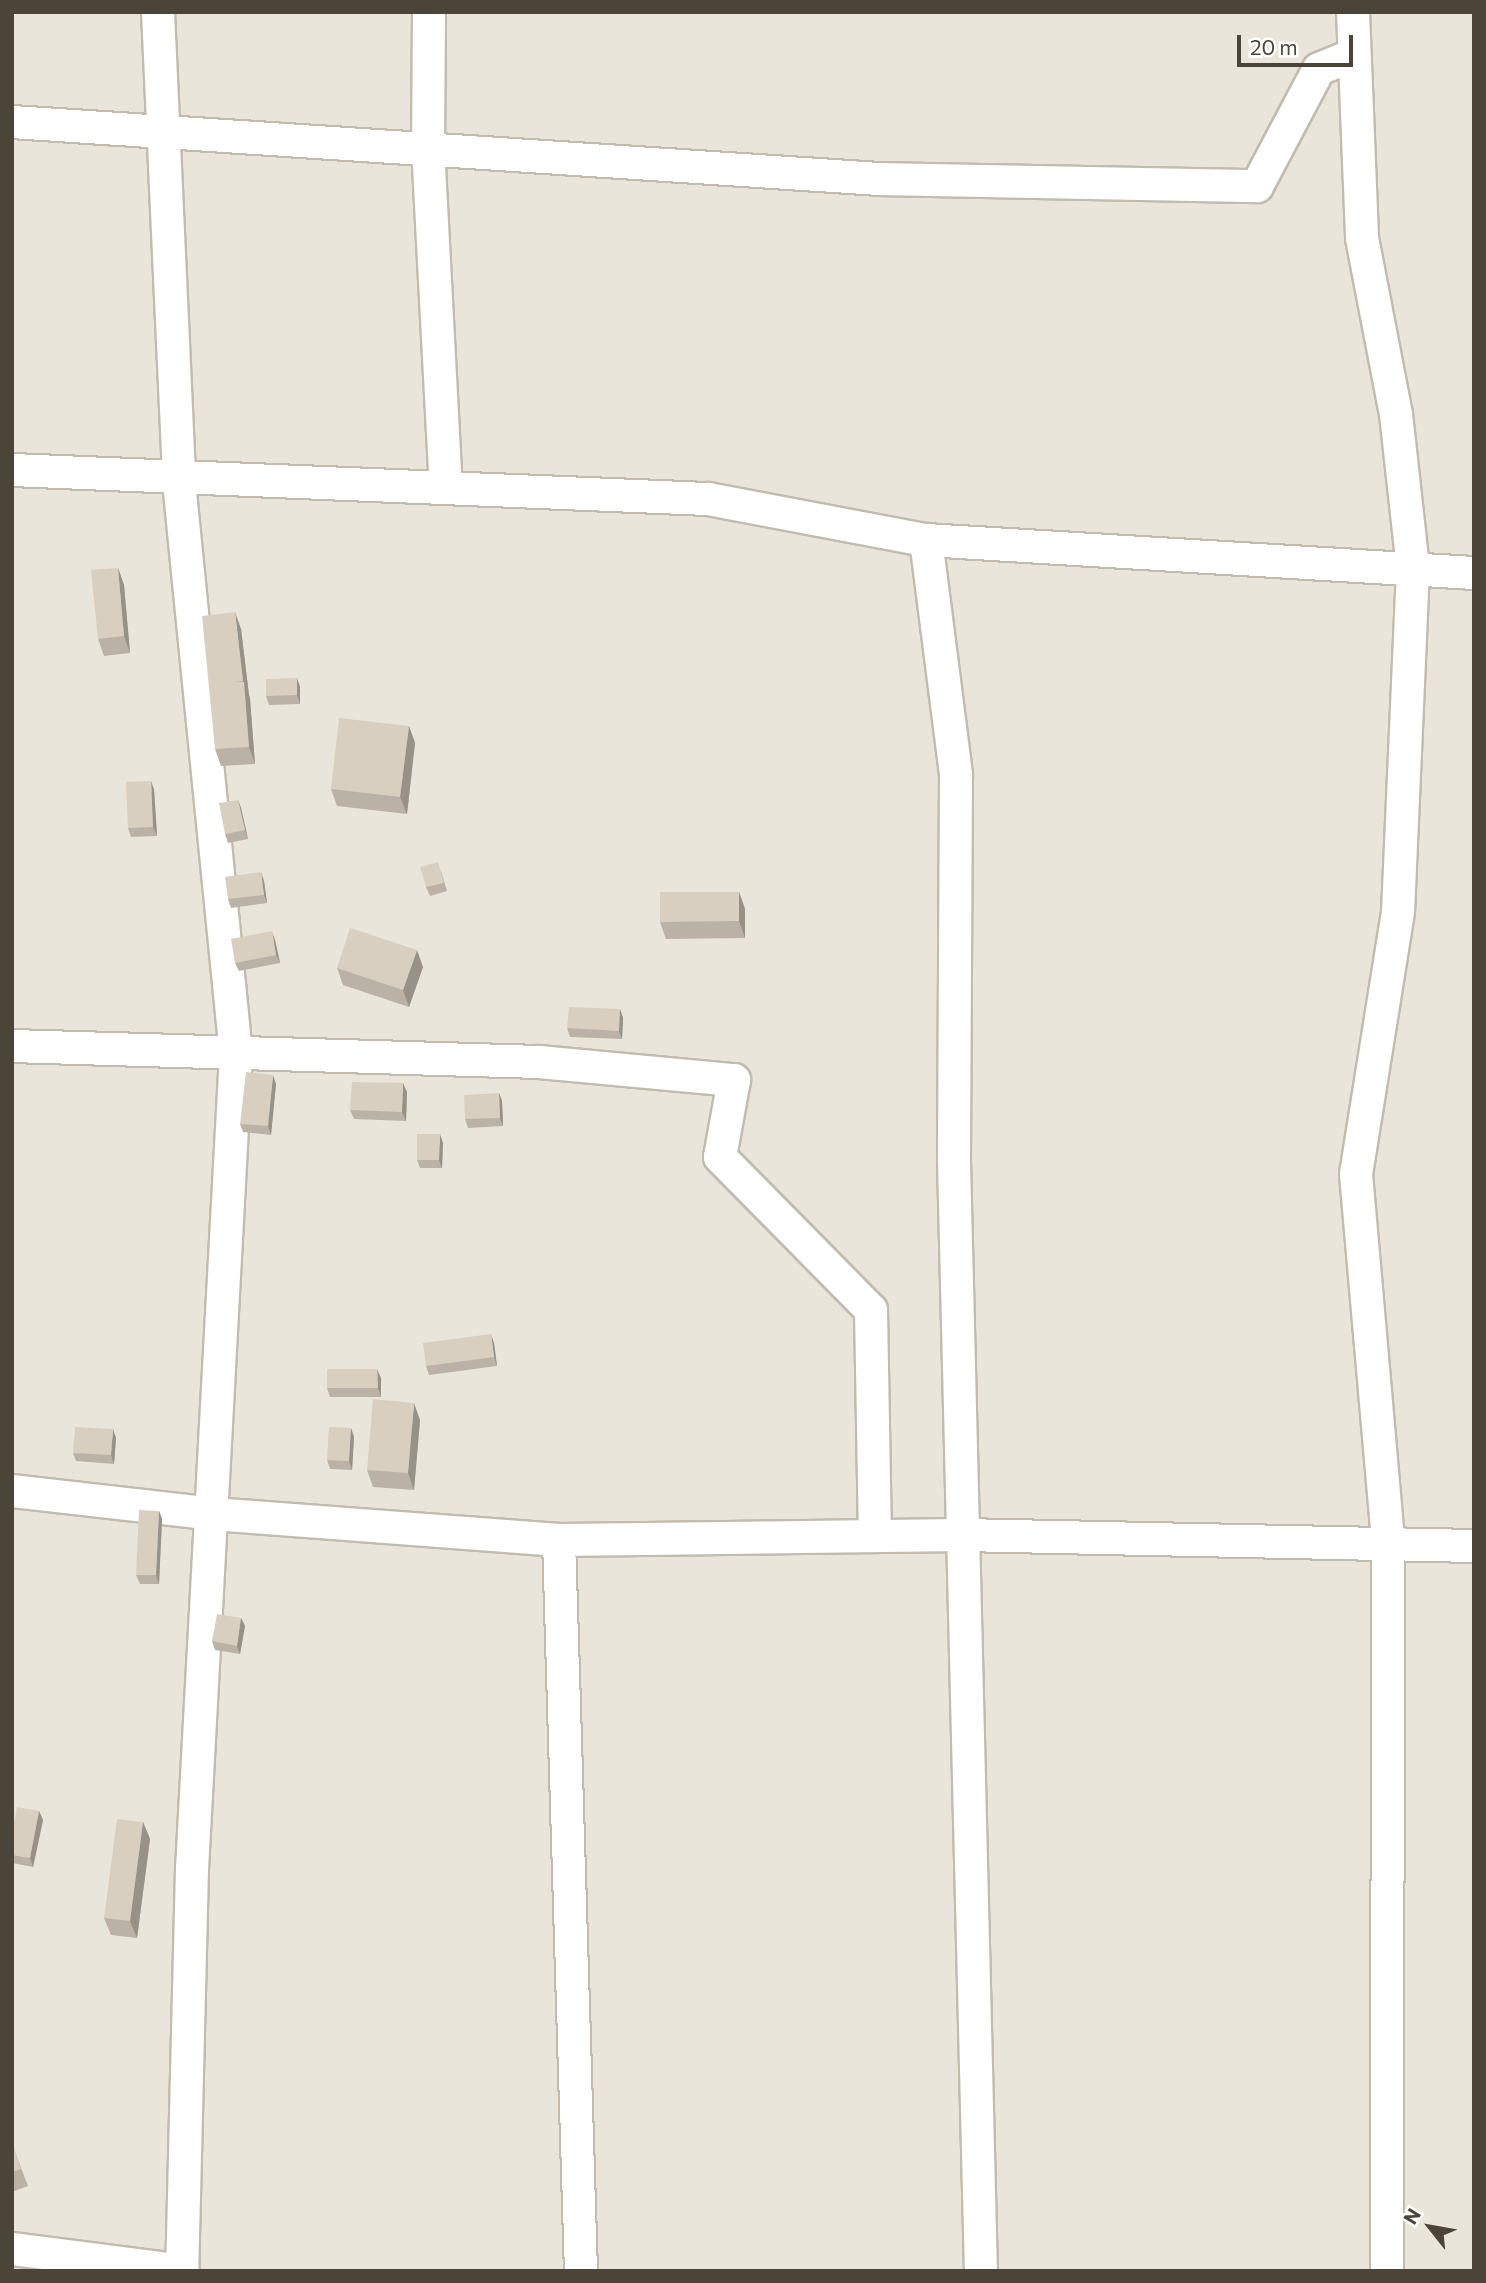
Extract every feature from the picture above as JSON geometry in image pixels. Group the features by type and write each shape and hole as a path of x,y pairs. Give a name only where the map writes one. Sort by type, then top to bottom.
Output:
{"street":[{"path":"12,2249 182,2271 192,1869 236,1054 179,482 158,12"},
{"path":"429,12 428,146 446,486"},
{"path":"1353,12 1362,238 1396,414 1413,569 1398,912 1356,1174 1388,1540 1387,2271"},
{"path":"12,122 162,133 428,146 880,179 1257,186 1319,69 1353,55"},
{"path":"12,470 179,482 446,486 708,499 926,540 1474,573"},
{"path":"926,540 956,774 954,1161 981,2271"},
{"path":"12,1046 539,1062 734,1080 720,1157 871,1310 875,1536"},
{"path":"12,1491 213,1514 559,1540 962,1535 1388,1540 1474,1546"},
{"path":"559,1540 581,2271"}],"shaded area":[{"path":"12,12 1474,12 1474,2271 12,2271"}],"building":[{"path":"118,568 124,636 98,639 91,570"},
{"path":"235,612 243,681 235,682 244,682 249,747 215,749 202,616"},
{"path":"297,678 297,695 266,696 266,679"},
{"path":"339,718 409,726 400,797 331,789"},
{"path":"151,781 153,827 128,828 126,782"},
{"path":"238,800 245,830 225,834 219,803"},
{"path":"438,862 444,883 426,887 420,867"},
{"path":"261,872 264,895 228,899 225,877"},
{"path":"660,892 739,892 739,921 660,922"},
{"path":"350,928 417,950 403,990 337,968"},
{"path":"272,931 276,955 235,963 231,939"},
{"path":"569,1007 620,1009 619,1031 567,1028"},
{"path":"246,1072 273,1075 268,1126 240,1124"},
{"path":"352,1082 403,1083 402,1112 350,1110"},
{"path":"499,1093 500,1118 465,1119 464,1095"},
{"path":"417,1134 440,1134 439,1160 417,1160"},
{"path":"491,1334 494,1357 426,1366 423,1343"},
{"path":"327,1369 377,1369 378,1388 327,1388"},
{"path":"373,1399 414,1403 408,1473 367,1470"},
{"path":"75,1427 113,1429 111,1455 73,1453"},
{"path":"329,1427 351,1428 349,1461 327,1460"},
{"path":"139,1510 159,1511 156,1575 136,1575"},
{"path":"217,1614 241,1618 237,1646 212,1641"},
{"path":"17,1807 39,1811 30,1858 12,1855 12,1834"},
{"path":"117,1819 143,1822 130,1921 104,1918"},
{"path":"12,2144 21,2169 12,2172"}]}
